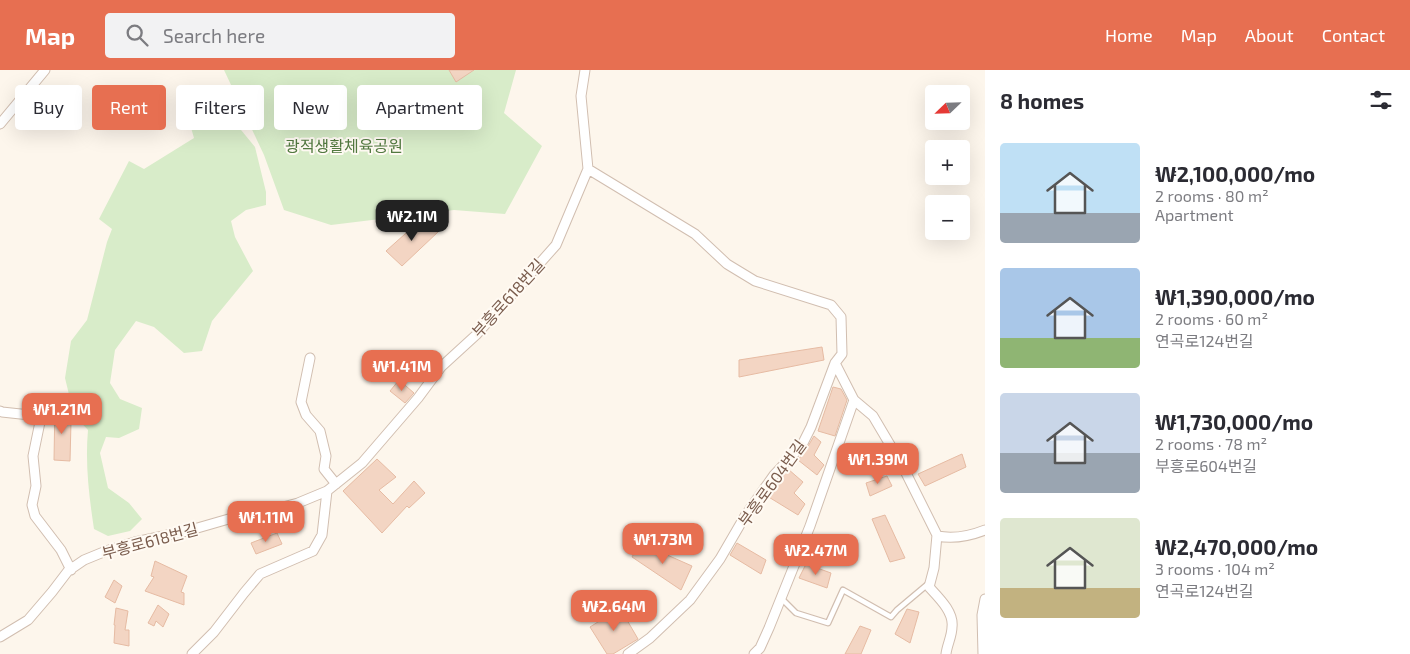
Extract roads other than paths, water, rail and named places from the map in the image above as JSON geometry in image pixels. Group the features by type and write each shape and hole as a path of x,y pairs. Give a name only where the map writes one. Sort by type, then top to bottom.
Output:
{"street":[{"path":"0,124 45,70"},
{"name":"부흥로618번길","path":"0,637 28,620 71,570 84,560 135,542 283,507 327,491 362,463 418,398 441,367 476,335 556,245 588,169 581,96 585,70"},
{"name":"부흥로604번길","path":"588,169 696,234 727,264 755,281 831,305 841,317 842,354 835,363 811,427 802,445 774,475 720,559 690,600 650,638 628,654"},
{"path":"310,358 301,402 306,415 320,431 326,456 324,469 336,484"},
{"path":"835,363 854,400 873,416 902,465 937,536 934,568 929,587 943,602 951,617 952,627 946,654"},
{"path":"754,654 763,642 810,526 854,400"},
{"path":"0,411 40,416 34,456 36,486 32,505 35,516 61,550 71,570"},
{"path":"192,654 214,632 260,574 312,551 322,535 327,491"},
{"path":"937,536 948,538 973,535 985,530"},
{"path":"982,654 982,615 985,599"}],"lane":[{"path":"780,598 796,613 828,623 844,590 891,617 930,581"}],"park label":[{"name":"광적생활체육공원","path":"344,146"}]}
